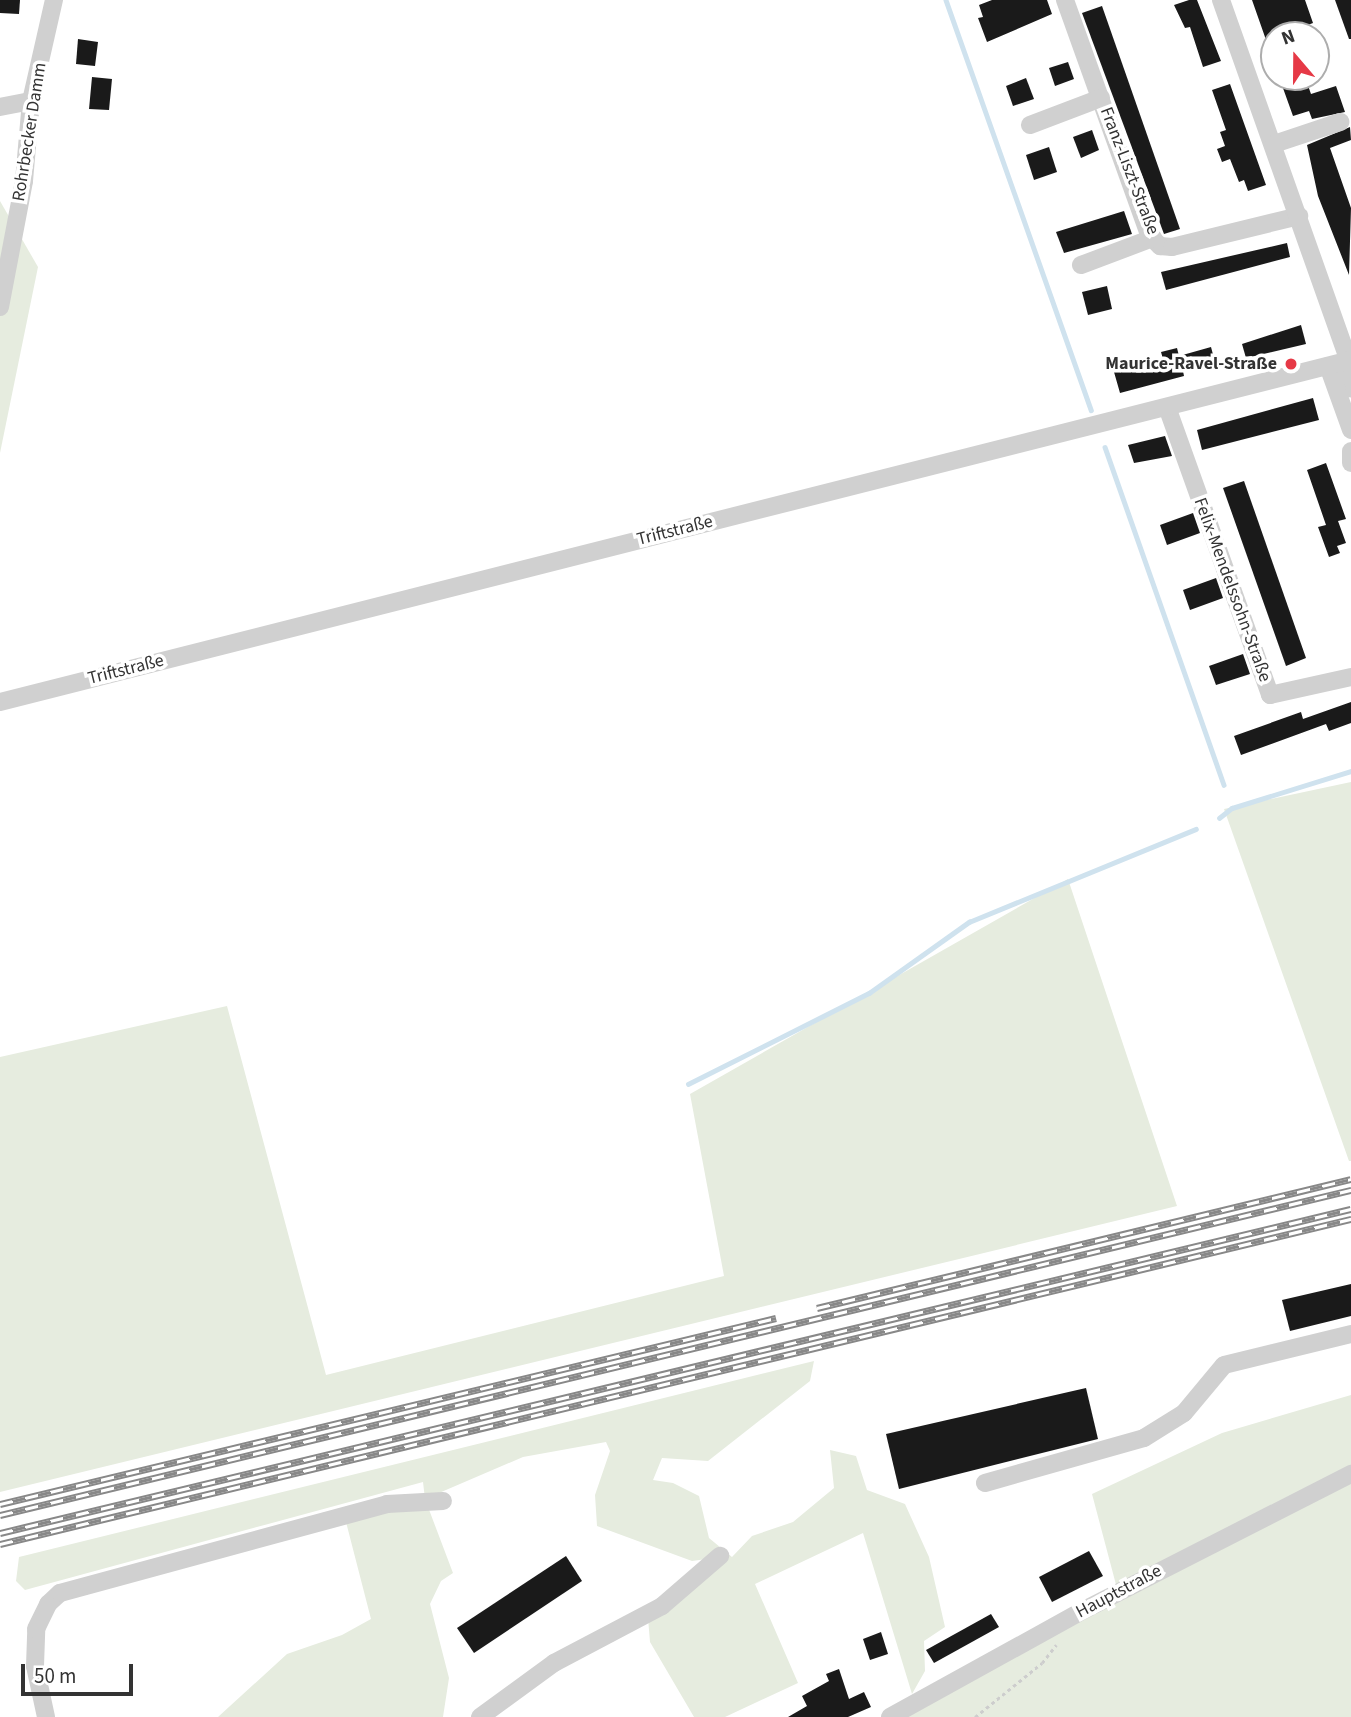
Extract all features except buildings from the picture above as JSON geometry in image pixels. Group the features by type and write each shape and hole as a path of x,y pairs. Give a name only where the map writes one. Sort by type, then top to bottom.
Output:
{"street":[{"name":"Rohrbecker Damm","path":"0,307 24,181 31,101 54,0"},
{"name":"Franz-Liszt-Straße","path":"1065,0 1153,239 1160,246 1172,247 1299,216"},
{"path":"1221,0 1299,216 1351,388"},
{"path":"1030,125 1101,98"},
{"path":"0,107 31,101"},
{"path":"1274,145 1340,122"},
{"path":"1081,265 1153,239"},
{"path":"1343,362 1351,430"},
{"name":"Triftstraße","path":"0,702 1343,362"},
{"name":"Felix-Mendelssohn-Straße","path":"1167,407 1270,695 1351,677"},
{"path":"1351,451 1351,463"},
{"path":"985,1483 1144,1438 1184,1413 1224,1366 1351,1334"},
{"name":"Hauptstraße","path":"890,1717 1084,1610 1351,1474"},
{"path":"46,1717 35,1666 36,1629 48,1604 60,1593 387,1504 443,1501"},
{"path":"480,1717 554,1663 662,1606 720,1556"}],"path":[{"path":"975,1717 1042,1663 1059,1642"}],"shaded area":[{"path":"0,201 38,267 0,453"},
{"path":"1351,782 1351,1161 1349,1161 1224,809"},
{"path":"1068,879 1177,1206 0,1492 0,1057 227,1006 326,1375 724,1276 690,1094"},
{"path":"814,1361 810,1381 708,1461 662,1458 653,1480 673,1483 699,1496 709,1538 732,1557 752,1536 793,1522 834,1488 830,1450 856,1456 867,1490 905,1504 929,1557 945,1627 924,1641 925,1671 912,1694 863,1533 755,1584 798,1683 725,1717 694,1717 650,1642 648,1618 714,1558 692,1561 597,1526 595,1495 610,1451 606,1442 523,1457 425,1499 423,1482 25,1590 16,1581 19,1557"},
{"path":"1351,1395 1351,1717 903,1717 1119,1596 1092,1494 1222,1433"},
{"path":"425,1499 453,1573 441,1581 430,1604 449,1678 443,1717 218,1717 287,1654 342,1635 371,1619 346,1522"}],"waterway":[{"path":"946,0 1091,410"},
{"path":"1105,447 1224,785"},
{"path":"1219,818 1232,808 1351,771"},
{"path":"688,1084 869,993 969,922 1196,829"}],"railway":[{"path":"817,1308 1351,1179"},
{"path":"0,1515 1351,1190"},
{"path":"0,1533 1351,1209"},
{"path":"0,1544 1351,1219"},
{"path":"0,1504 776,1318"}],"place":[{"name":"Maurice-Ravel-Straße","path":"1291,364"}]}
